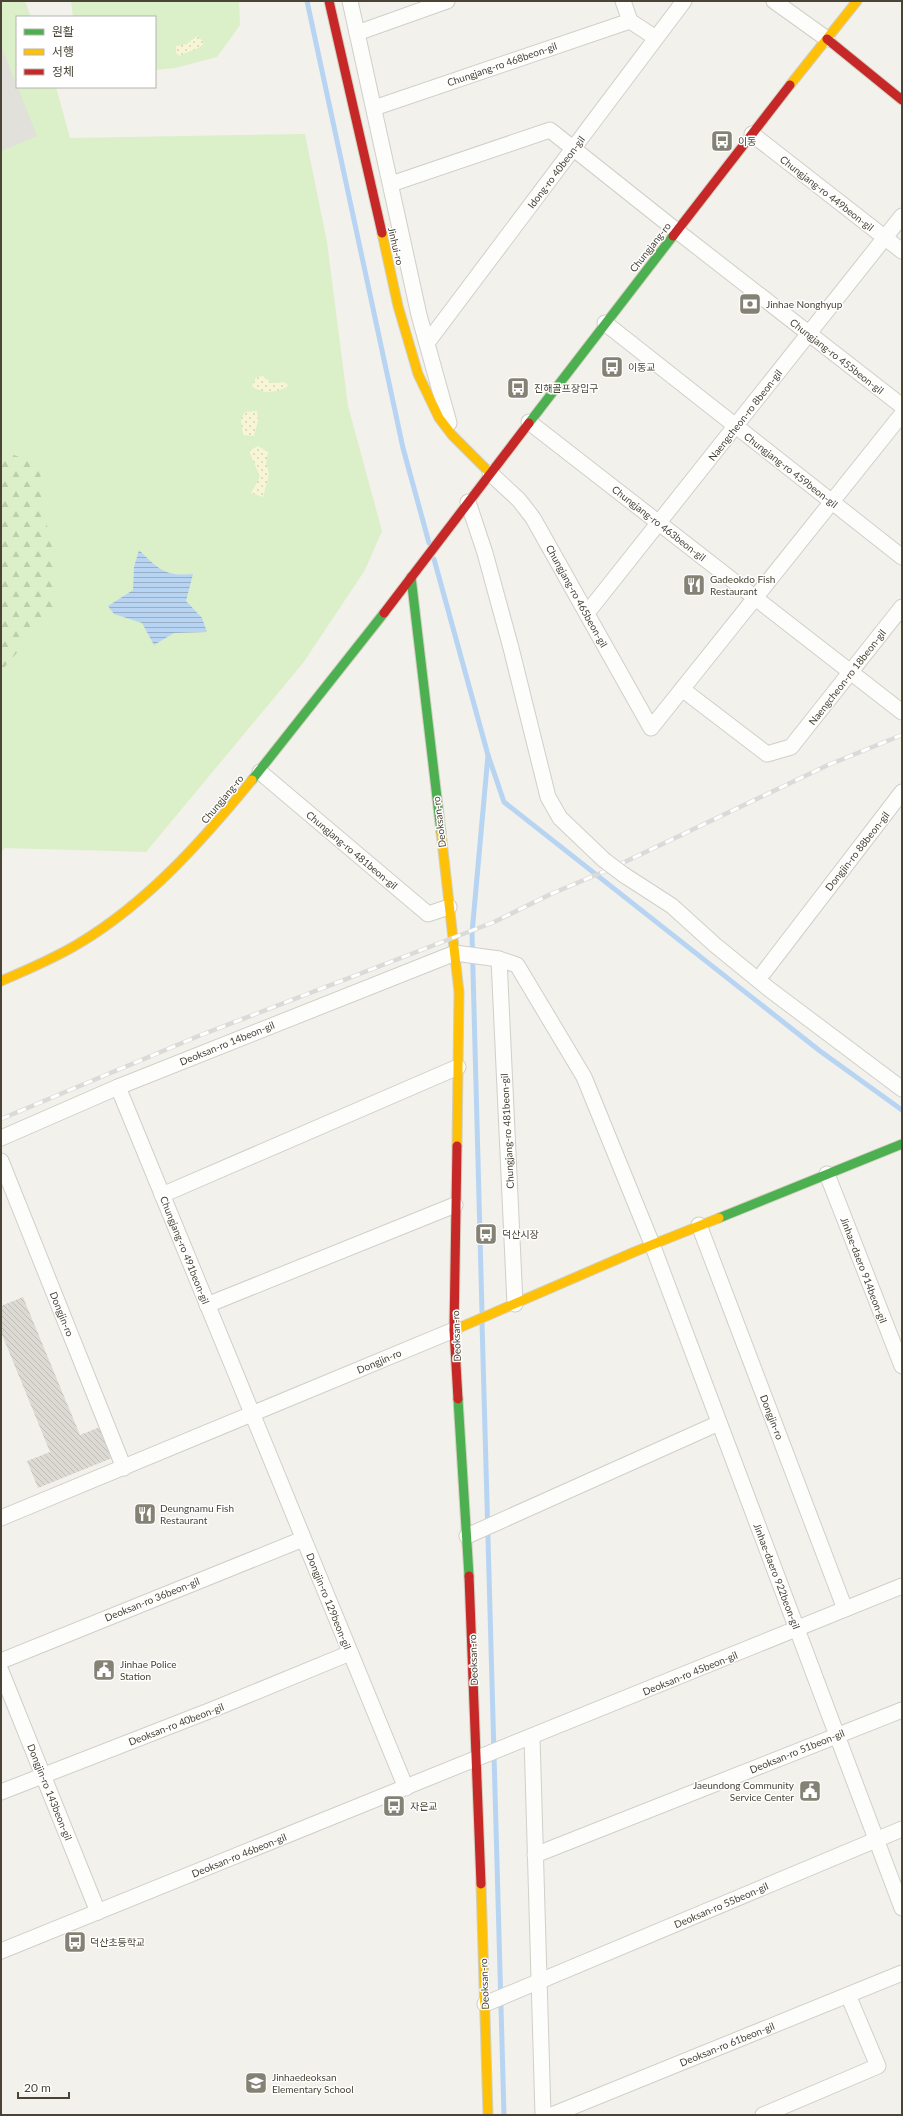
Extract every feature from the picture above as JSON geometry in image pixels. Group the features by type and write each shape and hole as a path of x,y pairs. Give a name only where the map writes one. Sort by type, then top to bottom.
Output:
{"street":[{"name":"Jinhui-ro","path":"328,1 400,314 420,380 439,418 452,435 490,473"},
{"path":"350,1 427,343 452,435"},
{"path":"357,33 448,1"},
{"path":"623,1 630,21 656,38"},
{"name":"Idong-ro 40beon-gil","path":"427,343 684,1"},
{"path":"774,1 827,39 902,100"},
{"name":"Chungjang-ro","path":"1,981 72,948 92,935 127,908 177,864 228,812 411,577 676,231 857,1"},
{"name":"Chungjang-ro 468beon-gil","path":"374,108 630,21"},
{"path":"391,184 550,130 573,149"},
{"name":"Chungjang-ro 449beon-gil","path":"752,134 902,251"},
{"name":"Chungjang-ro 455beon-gil","path":"573,149 676,231 902,406"},
{"name":"Naengcheon-ro 8beon-gil","path":"587,613 902,216"},
{"name":"Chungjang-ro 459beon-gil","path":"606,323 902,557"},
{"path":"682,689 902,414"},
{"name":"Chungjang-ro 463beon-gil","path":"529,422 902,712"},
{"name":"Chungjang-ro 465beon-gil","path":"490,473 519,500 533,518 651,728 682,689"},
{"path":"466,505 485,553 511,648 548,797 560,818 604,860 624,875 672,906 715,945 769,989 902,1089"},
{"name":"Deoksan-ro","path":"411,577 459,992 454,1330 467,1536 477,1759 488,2115"},
{"name":"Naengcheon-ro 18beon-gil","path":"682,689 767,754 791,748 902,607"},
{"name":"Chungjang-ro 481beon-gil","path":"260,772 428,914 449,907"},
{"name":"Dongjin-ro 88beon-gil","path":"764,972 902,792"},
{"path":"454,953 499,959 517,965 584,1077 652,1244 902,1144"},
{"name":"Deoksan-ro 14beon-gil","path":"1,1138 118,1087 454,953"},
{"name":"Chungjang-ro 481beon-gil","path":"499,959 515,1304"},
{"path":"162,1195 458,1067"},
{"name":"Chungjang-ro 491beon-gil","path":"118,1087 252,1414"},
{"name":"Dongjin-ro","path":"1,1161 124,1468"},
{"name":"Jinhae-daero 914beon-gil","path":"827,1174 902,1366"},
{"path":"207,1305 455,1205"},
{"name":"Dongjin-ro","path":"699,1225 845,1609"},
{"name":"Dongjin-ro","path":"1,1518 454,1330 652,1244"},
{"name":"Jinhae-daero 922beon-gil","path":"652,1244 902,1908"},
{"name":"Dongjin-ro 129beon-gil","path":"252,1414 406,1788"},
{"path":"467,1536 719,1423"},
{"name":"Deoksan-ro 36beon-gil","path":"1,1661 303,1539"},
{"name":"Deoksan-ro 45beon-gil","path":"477,1759 902,1586"},
{"name":"Deoksan-ro 40beon-gil","path":"1,1792 214,1709 350,1653"},
{"name":"Dongjin-ro 143beon-gil","path":"1,1671 98,1912"},
{"name":"Deoksan-ro 51beon-gil","path":"535,1855 902,1710"},
{"path":"532,1737 543,2115"},
{"name":"Deoksan-ro 46beon-gil","path":"1,1951 477,1759"},
{"name":"Deoksan-ro 55beon-gil","path":"485,2004 902,1829"},
{"name":"Deoksan-ro 61beon-gil","path":"552,2115 902,1973"},
{"path":"763,2115 878,2066 848,1995"}],"green space":[{"path":"1,1 25,1 31,16 16,16 16,88 56,88 70,138 305,134 327,242 348,406 382,531 365,570 303,663 146,852 5,848 1,852"},
{"path":"71,1 239,1 240,25 217,57 175,68 156,70 156,16 73,16"},
{"path":"1,450 40,465 42,503 56,565 57,607 1,671"}],"sand":[{"path":"197,36 204,42 200,47 180,56 176,53 176,46 187,44"},
{"path":"263,376 271,383 286,382 288,386 270,392 260,391 252,386 256,377"},
{"path":"257,411 258,421 254,436 243,435 241,419 245,412"},
{"path":"258,446 268,452 266,463 269,474 263,497 251,493 260,477 249,451"}],"shaded area":[{"path":"1,46 16,84 16,88 18,88 37,136 1,151"}],"water":[{"path":"139,550 157,567 169,573 184,575 193,574 186,601 202,618 207,632 174,633 154,645 142,623 114,614 108,606 133,590 134,567"}],"building":[{"path":"23,1297 80,1435 100,1427 112,1458 38,1488 27,1461 50,1452 1,1332 1,1306"}],"waterway":[{"path":"307,1 403,448 429,543"},
{"path":"434,559 488,755 504,802 820,1051 902,1110"},
{"path":"482,1312 472,933 488,755"},
{"path":"482,1322 504,2115"}],"railway":[{"path":"1,1119 201,1035 494,922 551,894 610,869 828,765 902,735"}],"traffic: fast":[{"path":"529,423 673,236"},
{"path":"411,577 441,832"},
{"path":"252,780 384,613"},
{"path":"719,1218 902,1144"},
{"path":"458,1399 469,1576"}],"traffic: slow":[{"path":"790,85 857,1"},
{"path":"382,233 398,306 418,374 439,418 452,435 490,473"},
{"path":"1,981 40,964 78,944 127,910 172,870 213,826 252,780"},
{"path":"441,832 459,992 457,1146"},
{"path":"454,1330 634,1252 719,1218"},
{"path":"481,1884 488,2115"}],"traffic: jam":[{"path":"329,1 382,233"},
{"path":"827,39 902,100"},
{"path":"673,236 790,85"},
{"path":"384,613 529,423"},
{"path":"457,1146 454,1330 458,1399"},
{"path":"469,1576 481,1884"}],"place":[{"name":"이동","path":"722,141"},
{"name":"Jinhae Nonghyup","path":"750,304"},
{"name":"이동교","path":"612,367"},
{"name":"진해골프장입구","path":"518,388"},
{"name":"Gadeokdo Fish Restaurant","path":"694,585"},
{"name":"덕산시장","path":"486,1234"},
{"name":"Deungnamu Fish Restaurant","path":"145,1514"},
{"name":"Jinhae Police Station","path":"104,1670"},
{"name":"Jaeundong Community Service Center","path":"810,1791"},
{"name":"자은교","path":"394,1806"},
{"name":"덕산초등학교","path":"75,1942"},
{"name":"Jinhaedeoksan Elementary School","path":"256,2083"}]}
